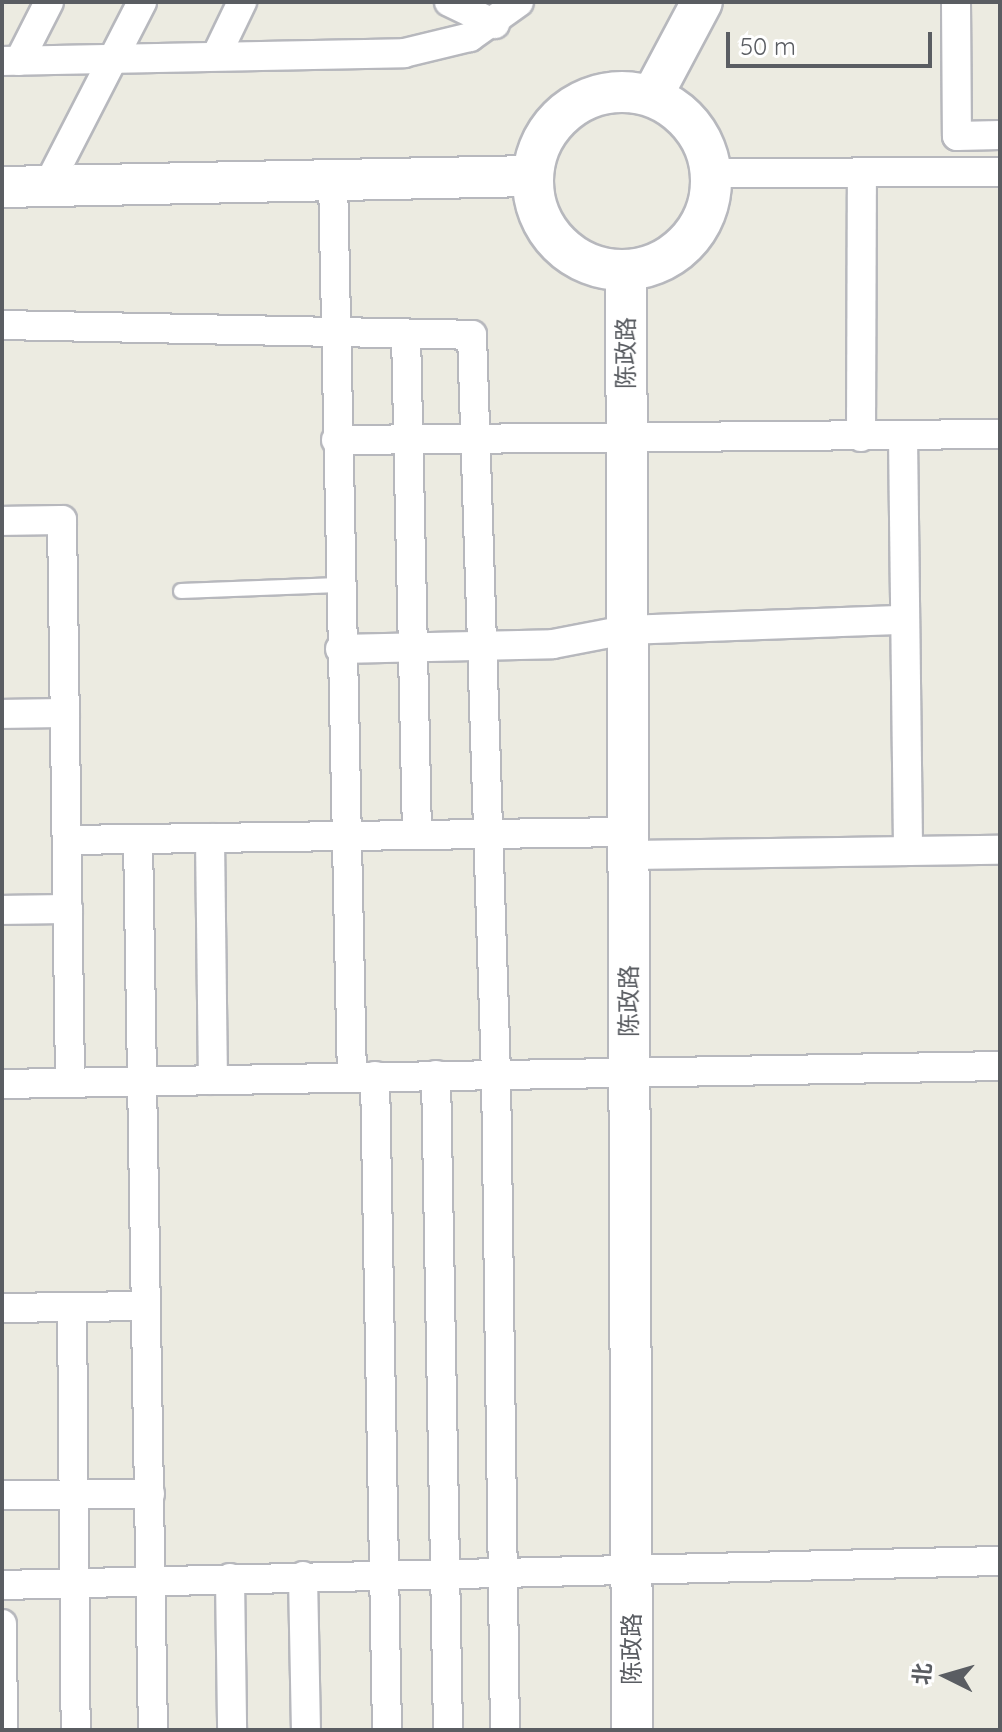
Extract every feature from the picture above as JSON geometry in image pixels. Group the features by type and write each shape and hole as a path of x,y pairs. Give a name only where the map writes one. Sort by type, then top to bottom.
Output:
{"street":[{"path":"10,61 49,2"},
{"path":"47,187 142,2"},
{"path":"217,54 242,2"},
{"path":"449,2 495,24"},
{"path":"10,61 217,54 404,53 495,24 519,2"},
{"path":"652,96 702,2"},
{"path":"956,2 957,136 1000,135"},
{"path":"597,94 652,96 693,126 711,173 698,229 654,266 626,272 596,268 558,244 535,206 532,176 552,124 572,106 597,94"},
{"path":"711,173 1000,172"},
{"path":"861,437 862,173"},
{"path":"2,187 532,176"},
{"path":"333,179 344,836 364,1077 384,1574 387,1730"},
{"name":"陈政路","path":"626,272 632,1730"},
{"path":"2,325 146,323 335,334 472,335 496,1073 505,1730"},
{"path":"406,334 417,835"},
{"path":"336,440 626,442 1000,434"},
{"path":"903,436 908,851"},
{"path":"2,521 62,520 70,1082"},
{"path":"340,649 553,644 626,630 905,620"},
{"path":"2,714 65,713"},
{"path":"67,840 488,834 628,844 908,851 1000,850"},
{"path":"210,838 213,1080"},
{"path":"138,839 153,1730"},
{"path":"2,910 68,909"},
{"path":"2,1084 1000,1066"},
{"path":"436,1075 448,1730"},
{"path":"2,1308 146,1306"},
{"path":"72,1307 76,1730"},
{"path":"2,1495 150,1494"},
{"path":"2,1585 632,1566 1000,1561"},
{"path":"303,1576 306,1730"},
{"path":"230,1578 232,1730"},
{"path":"2,1624 3,1730"}],"lane":[{"path":"181,591 338,585"}]}
